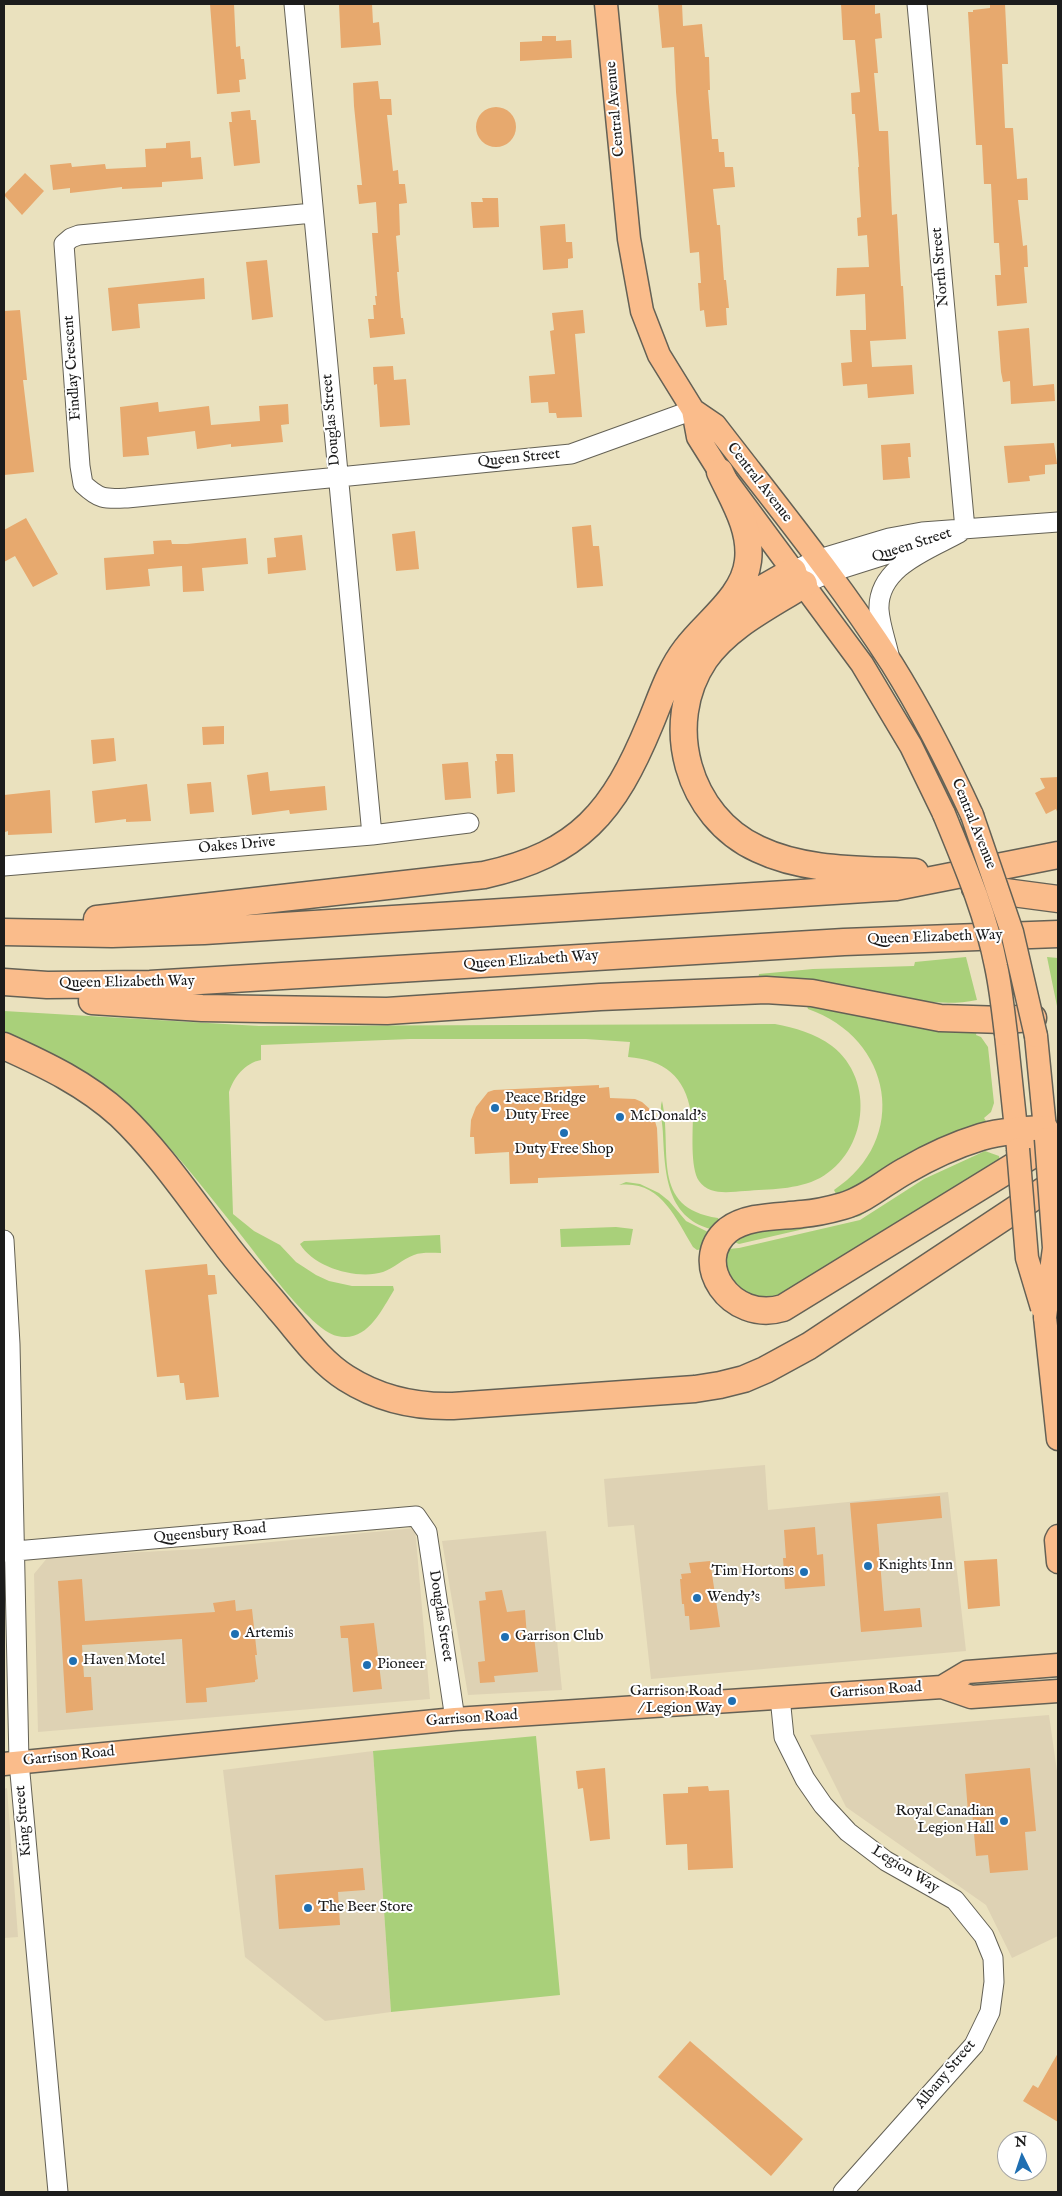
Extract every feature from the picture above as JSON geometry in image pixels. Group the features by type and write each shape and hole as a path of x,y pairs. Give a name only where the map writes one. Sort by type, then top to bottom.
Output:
{"highway":[{"path":"4,930 484,875 513,869 560,848 580,834 610,803 634,763 673,670 686,649 740,585 746,572 749,537 720,472"},
{"path":"702,630 746,598 799,577"},
{"path":"799,577 731,632 706,659 690,691 683,724 687,765 693,783 702,800 727,829 742,841 779,858 800,864 953,875 984,880 1058,900"},
{"path":"4,930 112,934 204,931 896,887 956,886 984,880 1058,854"},
{"path":"896,887 953,875"},
{"name":"Queen Elizabeth Way","path":"4,982 47,985 150,984 844,942 1058,934"},
{"path":"4,991 61,999 202,1008 387,1011 600,997 766,990 812,993 940,1018 997,1025 1035,1027"},
{"path":"4,1046 51,1067 92,1092 120,1115 169,1170 226,1246 332,1368 347,1379 379,1395 414,1404 453,1406 695,1389 744,1379 782,1362 808,1346 1058,1181"},
{"path":"982,1136 1017,1140 1050,1136 783,1308 767,1311 745,1307 732,1300 718,1282 714,1263 716,1248 725,1234 737,1225 772,1216 816,1212 846,1205 920,1162 982,1136"}],"main road":[{"name":"Central Avenue","path":"606,4 623,185 636,282 642,310 659,355 694,410 715,426 824,566 892,664 927,723 972,815 1012,932 1035,1027 1050,1136 1054,1248 1045,1317"},
{"name":"Central Avenue","path":"694,410 698,437 720,472 836,627 888,705 911,746 944,814 969,876 990,942 1002,995 997,1025 1017,1140 1027,1258 1045,1317 1058,1439"},
{"path":"1058,1536 1056,1540 1058,1562"},
{"name":"Garrison Road","path":"942,1687 967,1672 1058,1665"},
{"name":"Garrison Road","path":"11,1763 455,1720 780,1697 942,1687 971,1697 1058,1691"}],"street":[{"name":"Douglas Street","path":"294,4 372,835"},
{"name":"North Street","path":"917,4 965,530"},
{"name":"Findlay Crescent","path":"313,213 79,235 71,238 64,244 80,466 82,484 103,499 338,478"},
{"name":"Queen Street","path":"338,478 571,454 694,410"},
{"name":"Queen Street","path":"799,577 824,566 965,530 1058,522"},
{"path":"892,664 879,608 882,591 888,579 901,565 965,530"},
{"name":"Oakes Drive","path":"4,866 372,835 469,823"},
{"name":"King Street","path":"4,1240 7,1345 11,1763 58,2192"},
{"name":"Douglas Street","path":"416,1516 427,1532 455,1720"},
{"name":"Queensbury Road","path":"9,1552 416,1516"},
{"name":"Legion Way","path":"780,1697 784,1737 805,1779 823,1805 848,1832 886,1861 955,1900 984,1936"},
{"name":"Albany Street","path":"843,2192 974,2045 990,2012 994,1982 994,1958 984,1936"}],"shaded area":[{"path":"765,1465 768,1510 948,1492 966,1651 651,1679 634,1525 608,1527 604,1479"},
{"path":"415,1528 430,1699 38,1732 34,1574 48,1557 199,1549"},
{"path":"546,1531 562,1690 468,1695 442,1541"},
{"path":"1049,1715 1058,1778 1058,1936 1012,1958 986,1905 846,1807 810,1735"},
{"path":"373,1751 391,2012 325,2021 245,1957 223,1770"},
{"path":"7,1788 18,1937 4,1938 4,1789"}],"green space":[{"path":"966,957 977,1000 944,1003 928,1002 823,983 758,980 759,974 813,969 914,966 915,962"},
{"path":"1047,957 1058,958 1058,1011"},
{"path":"807,1006 977,1031 976,1035 981,1037 988,1047 994,1103 991,1112 984,1118 986,1121 837,1196 834,1190 858,1169 874,1144 882,1118 881,1091 873,1066 858,1042 836,1023 808,1009"},
{"path":"4,1011 259,1026 775,1024 812,1034 832,1046 846,1060 855,1077 860,1096 860,1115 856,1134 848,1151 836,1166 820,1178 802,1185 783,1188 720,1192 703,1186 696,1175 693,1148 693,1113 691,1113 684,1089 671,1072 662,1066 628,1057 630,1042 586,1039 410,1039 261,1045 261,1060 245,1067 234,1081 229,1092 233,1214 254,1231 280,1245 296,1262 329,1281 352,1286 393,1286 394,1290 372,1324 357,1335 348,1337 337,1336 326,1331 299,1306 192,1174 144,1121 112,1093 78,1070 43,1051 4,1034"},
{"path":"662,1101 668,1174 673,1190 682,1202 696,1212 718,1218 720,1225 715,1230 699,1225 687,1217 678,1206 672,1194 665,1165 661,1113"},
{"path":"981,1149 921,1177 860,1216 739,1244 732,1241 736,1236"},
{"path":"985,1151 999,1156 1000,1161 788,1294 766,1301 730,1286 724,1258 728,1249 860,1220 924,1179"},
{"path":"626,1182 640,1184 659,1193 669,1201 686,1221 708,1232 711,1235 702,1249 697,1250 693,1247 680,1224 665,1203 656,1195 645,1188 633,1185 619,1185"},
{"path":"616,1227 633,1229 630,1245 561,1247 560,1229"},
{"path":"440,1235 441,1253 414,1255 383,1272 373,1274 349,1273 326,1266 315,1260 300,1244 304,1241"},
{"path":"536,1736 560,1995 391,2012 373,1751"}],"building":[{"path":"210,4 234,4 236,47 240,46 241,59 244,59 246,79 239,80 240,92 217,94"},
{"path":"339,4 372,4 373,23 379,22 381,45 341,48"},
{"path":"658,4 682,4 683,26 702,24 705,57 709,57 710,90 708,90 712,139 718,139 719,152 724,152 725,167 733,167 735,187 713,189 717,225 720,225 724,280 726,280 729,308 726,308 727,325 706,327 704,310 700,311 698,283 701,283 699,252 690,253 674,47 662,48"},
{"path":"841,4 875,4 875,14 880,13 882,38 875,39 878,73 874,73 879,131 888,131 892,215 897,214 906,339 870,341 872,367 912,365 914,394 868,398 867,384 843,386 841,363 852,362 850,330 866,330 865,294 836,296 837,268 869,267 867,235 858,236 857,218 861,217 859,167 855,114 852,114 851,93 860,92 855,40 843,40"},
{"path":"990,4 1005,4 1008,64 1002,64 1005,128 1013,128 1017,179 1027,178 1028,200 1018,200 1023,246 1027,245 1028,267 1024,267 1027,303 997,306 995,275 1001,275 999,243 994,243 991,184 984,184 982,145 976,145 968,12 990,8"},
{"path":"542,36 556,36 556,41 571,40 572,58 520,61 520,42 542,41"},
{"path":"378,81 380,99 391,99 392,115 387,115 393,171 398,170 399,184 405,184 407,203 399,204 400,235 396,236 401,318 403,318 405,334 370,338 368,319 374,319 373,305 376,305 375,296 377,296 372,233 378,233 376,202 359,204 357,185 362,185 353,83"},
{"path":"496,107 510,113 516,127 510,141 496,147 482,141 476,127 482,113"},
{"path":"250,110 251,120 256,120 260,163 234,166 229,122 232,122 231,112"},
{"path":"190,141 191,158 201,157 203,179 162,182 162,187 122,189 122,187 70,193 70,188 53,190 50,165 71,163 72,167 105,164 106,169 146,167 145,149 166,148 166,143"},
{"path":"25,173 44,191 22,215 4,195"},
{"path":"482,198 498,198 499,227 473,228 471,202 483,202"},
{"path":"565,224 566,242 572,242 573,258 568,259 568,268 543,270 540,226"},
{"path":"267,260 273,317 252,320 246,262"},
{"path":"204,278 205,299 138,304 140,328 112,331 108,288"},
{"path":"20,310 27,380 23,380 34,472 4,475 4,311"},
{"path":"583,310 585,333 575,334 582,417 557,418 556,413 549,413 548,402 531,403 529,376 555,374 550,331 554,330 552,313"},
{"path":"1029,328 1033,386 1054,384 1055,401 1011,404 1010,381 1003,382 1001,372 998,331"},
{"path":"393,366 394,380 406,379 410,425 380,427 377,384 374,385 373,367"},
{"path":"158,402 159,412 209,406 211,425 260,421 259,406 288,404 289,424 281,425 283,442 231,447 231,444 197,449 195,431 147,437 149,455 123,457 120,407"},
{"path":"910,443 911,457 908,457 910,478 883,480 881,445"},
{"path":"1054,443 1057,464 1045,465 1045,474 1029,476 1030,481 1008,483 1004,446"},
{"path":"26,518 58,574 33,587 15,556 4,562 4,530"},
{"path":"591,525 593,546 599,546 603,586 577,588 572,527"},
{"path":"415,531 419,569 396,571 392,534"},
{"path":"302,535 306,570 268,574 267,558 276,557 274,538"},
{"path":"246,538 248,564 202,568 204,591 183,592 182,566 148,569 150,586 106,590 104,558 154,554 153,541 171,540 172,544 187,544"},
{"path":"224,726 224,744 203,745 202,727"},
{"path":"114,738 116,761 93,764 91,740"},
{"path":"496,754 513,754 515,792 497,794"},
{"path":"468,762 471,798 445,800 442,764"},
{"path":"268,772 270,791 325,786 327,810 290,814 289,810 252,815 247,775"},
{"path":"1058,777 1058,814 1056,809 1046,814 1035,793 1045,788 1040,778"},
{"path":"211,782 214,812 190,814 187,784"},
{"path":"147,784 151,821 126,822 126,819 95,823 92,791"},
{"path":"50,790 52,833 8,835 8,831 5,832 4,795"},
{"name":"Duty Free Shop","path":"599,1085 599,1088 609,1087 610,1098 635,1099 642,1102 652,1111 657,1128 659,1173 538,1178 538,1183 510,1184 509,1152 475,1154 474,1137 470,1137 471,1120 476,1107 488,1092 494,1090"},
{"path":"207,1264 208,1275 215,1275 217,1294 208,1295 219,1397 186,1400 184,1383 180,1383 179,1375 157,1377 145,1270"},
{"name":"Knights Inn","path":"940,1496 942,1518 877,1524 884,1611 920,1608 922,1627 861,1632 850,1503"},
{"name":"Tim Hortons","path":"815,1527 817,1555 823,1554 825,1586 785,1589 783,1558 786,1558 784,1530"},
{"path":"997,1559 1000,1606 968,1609 964,1561"},
{"name":"Wendy's","path":"710,1561 720,1627 690,1630 689,1616 685,1616 684,1604 682,1604 681,1574 691,1573 689,1563"},
{"name":"Haven Motel","path":"82,1579 85,1621 215,1612 213,1603 235,1600 236,1611 252,1609 258,1679 255,1682 206,1688 207,1702 186,1703 182,1639 82,1645 84,1677 91,1677 93,1710 66,1713 58,1581"},
{"name":"Garrison Club","path":"502,1590 507,1612 525,1610 527,1637 534,1636 538,1672 494,1676 495,1682 480,1683 478,1662 485,1661 479,1601 486,1600 485,1592"},
{"path":"374,1623 382,1689 353,1692 348,1638 341,1638 340,1626"},
{"path":"605,1768 610,1839 590,1841 583,1788 578,1789 576,1771"},
{"name":"Royal Canadian Legion Hall","path":"1030,1768 1036,1831 1025,1832 1028,1870 990,1873 988,1855 976,1856 972,1811 968,1812 965,1774"},
{"path":"708,1786 709,1791 729,1790 733,1868 688,1870 687,1844 666,1845 663,1794 688,1793 688,1787"},
{"name":"The Beer Store","path":"363,1868 365,1890 338,1892 340,1925 279,1929 275,1875"},
{"path":"690,2041 803,2139 771,2176 658,2077"},
{"path":"1058,2053 1058,2122 1023,2101 1033,2085 1038,2088"}],"place":[{"name":"Peace Bridge Duty Free","path":"495,1108"},
{"name":"McDonald's","path":"620,1117"},
{"name":"Duty Free Shop","path":"564,1133"},
{"name":"Knights Inn","path":"868,1566"},
{"name":"Tim Hortons","path":"804,1572"},
{"name":"Wendy's","path":"697,1598"},
{"name":"Artemis","path":"235,1634"},
{"name":"Garrison Club","path":"505,1637"},
{"name":"Haven Motel","path":"73,1661"},
{"name":"Pioneer","path":"367,1665"},
{"name":"Garrison Road / Legion Way","path":"732,1701"},
{"name":"Royal Canadian Legion Hall","path":"1004,1821"},
{"name":"The Beer Store","path":"308,1908"}]}
